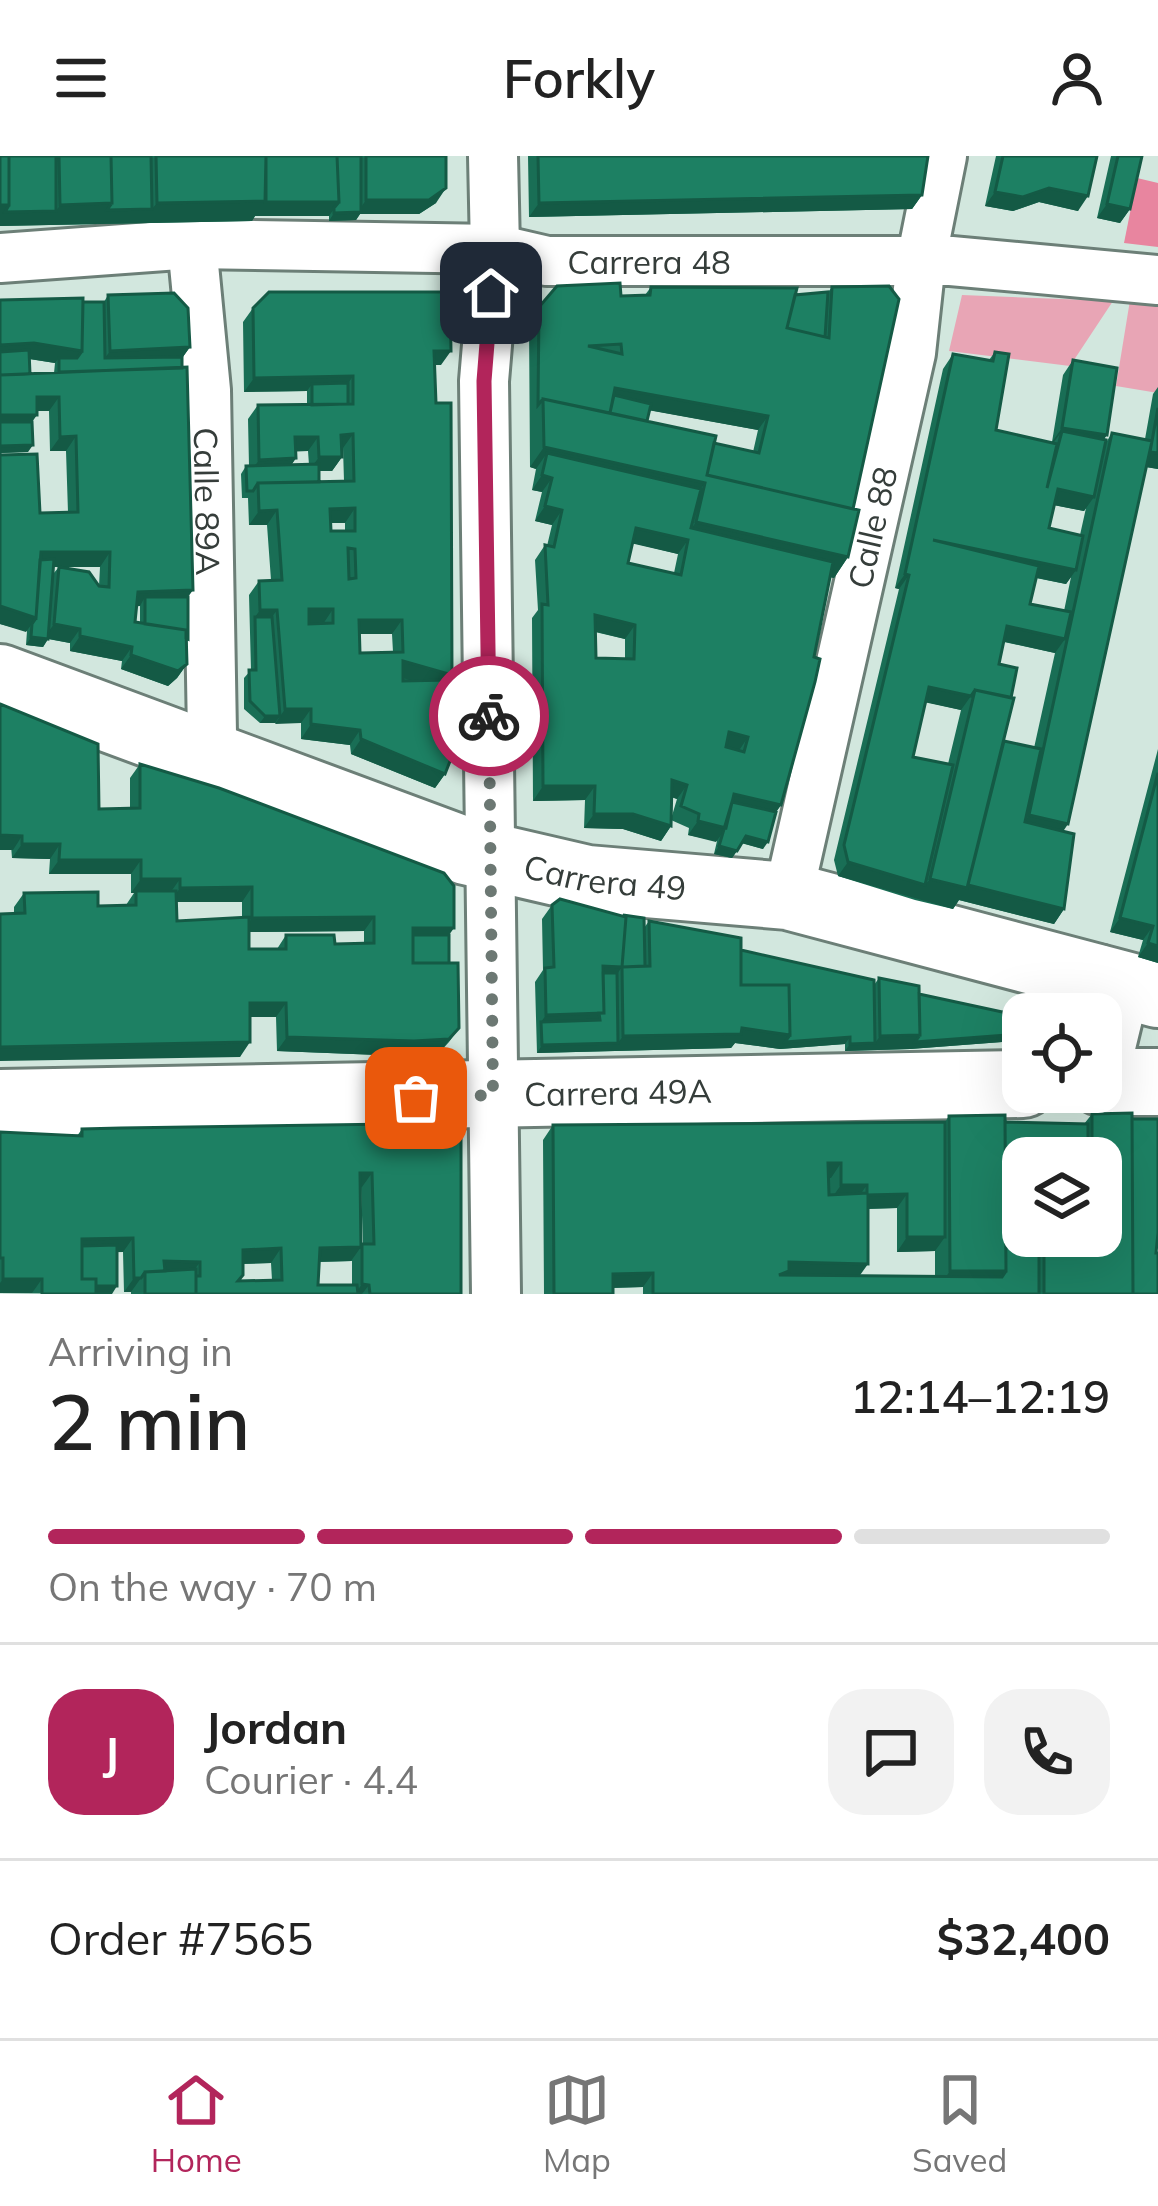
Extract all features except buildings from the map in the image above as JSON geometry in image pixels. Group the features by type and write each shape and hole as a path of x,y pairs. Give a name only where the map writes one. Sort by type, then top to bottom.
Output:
{"street":[{"path":"493,156 495,249 484,381 496,1294"},
{"name":"Calle 88","path":"788,896 911,353 942,156"},
{"name":"Carrera 48","path":"0,258 192,244 495,249 547,261 922,261 1158,280"},
{"name":"Calle 89A","path":"192,244 206,390 212,734 206,756"},
{"name":"Carrera 49","path":"0,678 491,856 586,879 788,896 1128,986"},
{"path":"1122,1082 1158,1082"},
{"name":"Carrera 49A","path":"0,1103 1002,1084"}],"shaded area":[{"path":"1137,178 1158,183 1158,247 1124,243"},
{"path":"1131,294 1158,298 1158,393 1116,386"},
{"path":"962,295 1113,301 1070,366 949,351"}],"way so far":[{"path":"416,1098 493,1095 489,716"}],"route":[{"path":"489,716 484,381 491,293"}]}
